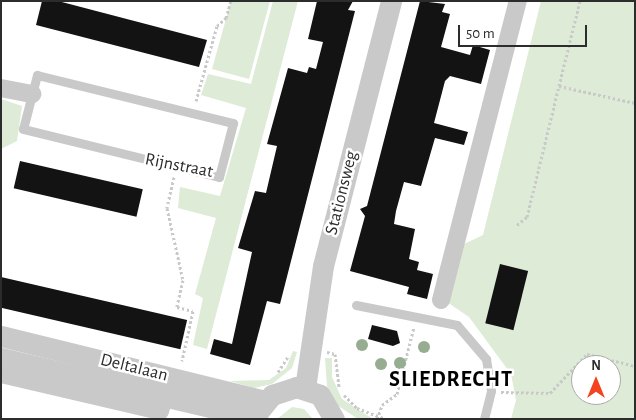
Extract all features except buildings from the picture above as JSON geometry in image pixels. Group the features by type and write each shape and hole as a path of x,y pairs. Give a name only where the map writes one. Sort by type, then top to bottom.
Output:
{"street":[{"name":"Stationsweg","path":"305,388 323,266 391,1"},
{"path":"441,300 518,1"},
{"path":"1,88 32,94"},
{"name":"Deltalaan","path":"3,355 171,387 260,412"},
{"path":"260,412 280,390 305,388 320,395 336,418"}],"lane":[{"name":"Rijnstraat","path":"37,75 192,112 232,123 219,177 23,130 37,75"},
{"path":"356,305 457,324 486,359 491,391 484,419"}],"path":[{"path":"192,112 217,26 226,18 230,1"},
{"path":"517,225 527,217 580,1"},
{"path":"559,86 635,103"},
{"path":"171,387 193,311 177,307 183,280 167,208 176,166"},
{"path":"378,419 382,405 397,394 415,324 434,319"},
{"path":"491,391 550,393 587,354 635,366"}],"green space":[{"path":"231,1 270,1 249,79 212,69"},
{"path":"273,1 298,1 207,349 193,345 203,298 195,294 216,218 178,208 180,187 220,196 246,108 201,95 208,74 251,84"},
{"path":"541,1 635,1 635,419 511,419 516,400 511,374 469,317 447,302 462,245 483,235"},
{"path":"1,99 22,106 17,141 1,149"},
{"path":"293,351 297,352 292,368 272,384 254,388 230,381 269,380 286,368"},
{"path":"325,358 332,358 332,377 342,399 373,419 358,419 337,405 327,386"},
{"path":"292,407 304,409 313,419 277,419"}],"district":[{"name":"SLIEDRECHT","path":"451,380"}]}
